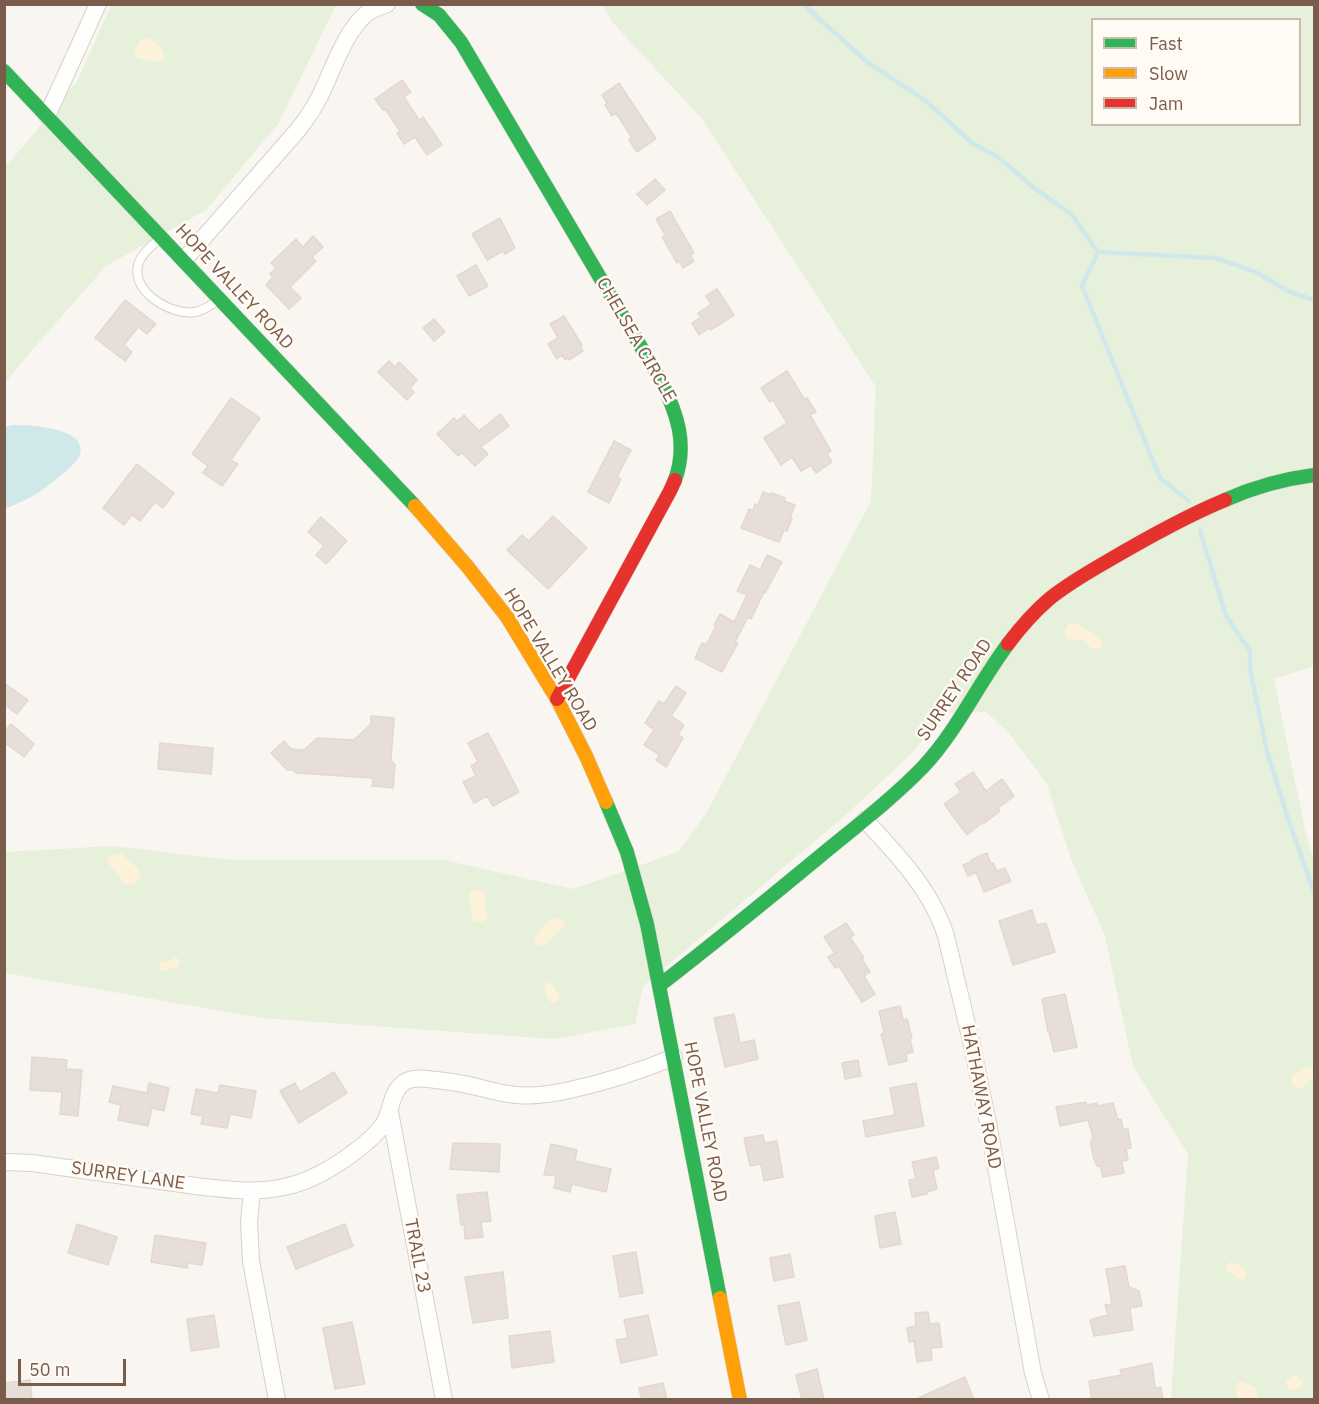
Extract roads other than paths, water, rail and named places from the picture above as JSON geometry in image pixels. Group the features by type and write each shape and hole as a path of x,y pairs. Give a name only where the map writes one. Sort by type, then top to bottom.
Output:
{"street":[{"path":"47,116 98,4"},
{"path":"184,260 297,131 320,97 357,23 367,13 387,4"},
{"name":"CHELSEA CIRCLE","path":"422,4 448,22 461,42 661,381 681,429 681,460 677,476 557,699"},
{"name":"HOPE VALLEY ROAD","path":"4,72 408,497 461,558 507,617 557,699 614,819 627,852 647,924 740,1400"},
{"name":"SURREY ROAD","path":"660,985 865,820 923,767 945,740 994,663 1021,627 1049,599 1079,578 1137,544 1210,506 1250,489 1314,475"},
{"name":"HATHAWAY ROAD","path":"865,820 907,867 930,900 943,926 981,1090 1033,1373 1041,1400"},
{"name":"SURREY LANE","path":"4,1162 32,1163 203,1187 252,1191 286,1187 321,1174 374,1136 390,1112 393,1096 408,1080 421,1078 464,1084 499,1093 540,1095 596,1084 674,1057"},
{"name":"TRAIL 23","path":"390,1112 444,1400"},
{"path":"252,1191 249,1222 251,1261 278,1400"}],"lane":[{"path":"162,237 145,253 138,265 142,287 159,303 178,312 203,310 221,299"}],"water":[{"path":"12,425 43,427 67,433 75,438 80,446 80,455 68,469 42,490 5,509 5,427"}],"waterway":[{"path":"803,4 867,62 926,101 972,143 998,157 1033,187 1072,215 1098,252"},
{"path":"1098,252 1082,286 1160,478 1189,501"},
{"path":"1098,252 1215,258 1257,273 1290,292 1314,300"},
{"path":"1200,530 1226,616 1250,651 1250,669 1267,751 1314,892"}]}
